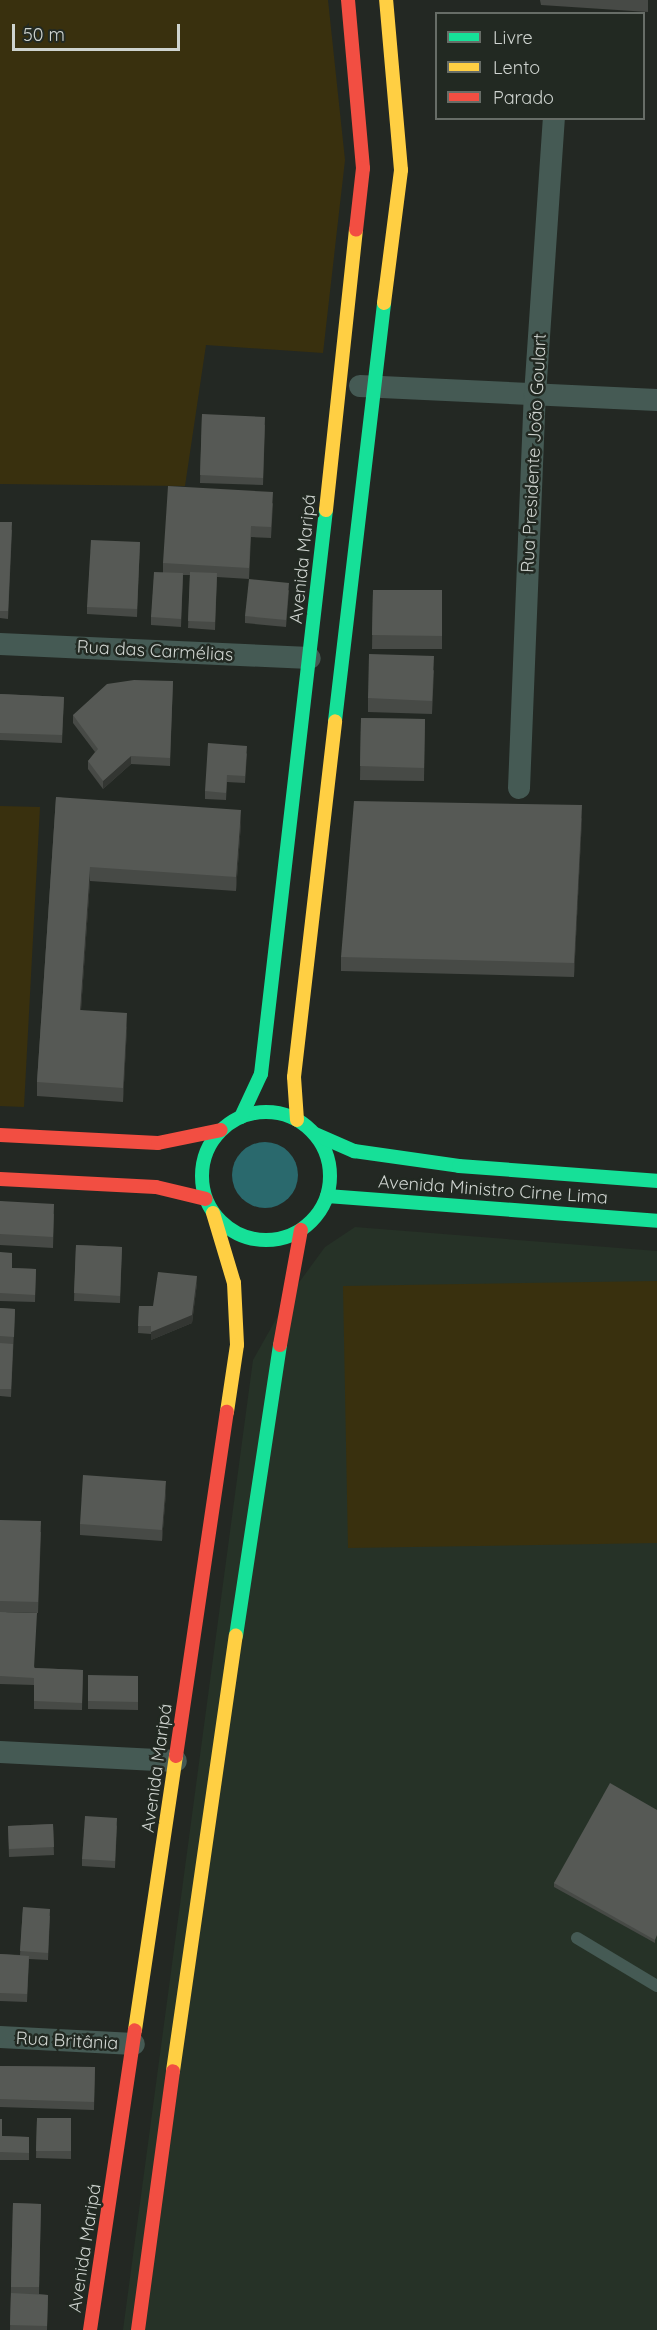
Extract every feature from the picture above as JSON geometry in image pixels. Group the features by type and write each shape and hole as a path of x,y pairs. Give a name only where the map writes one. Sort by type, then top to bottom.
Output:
{"main road":[{"name":"Avenida Maripá","path":"241,1117 261,1074 341,385 363,168 348,0"},
{"path":"297,1120 294,1077 331,770 373,387 401,170 386,0"},
{"path":"297,765 306,780 320,781 331,770"},
{"path":"292,818 302,807 316,808 325,822"},
{"path":"315,1134 326,1153 330,1174 327,1196 317,1215 301,1230 283,1238 263,1240 244,1237 227,1227 213,1212 206,1199 202,1181 204,1162 210,1145 221,1130 241,1117 260,1112 279,1113 297,1120 315,1134 354,1151 459,1166 657,1180"},
{"path":"0,1135 158,1143 221,1130"},
{"path":"0,1179 156,1187 206,1199"},
{"name":"Avenida Ministro Cirne Lima","path":"327,1196 657,1221"},
{"name":"Avenida Maripá","path":"90,2330 237,1345 234,1283 213,1212"},
{"path":"138,2330 191,1933 290,1280 301,1230"}],"street":[{"name":"Rua Presidente João Goulart","path":"519,788 535,395 554,120"},
{"path":"341,385 657,400"},
{"name":"Rua das Carmélias","path":"0,644 310,658"},
{"path":"0,1752 176,1761"},
{"name":"Rua Britânia","path":"0,2037 134,2044"}],"lane":[{"path":"577,1938 657,1986"}],"shaded area":[{"path":"0,0 328,0 345,160 323,353 206,345 185,486 0,484"},
{"path":"0,806 40,807 24,1107 0,1106"},
{"path":"355,1227 657,1251 657,2330 123,2330 253,1360 289,1296 325,1247"},
{"path":"657,1281 657,1543 348,1548 343,1286"}],"water":[{"path":"265,1142 278,1145 288,1152 295,1162 298,1175 295,1188 288,1198 278,1205 265,1208 252,1205 242,1198 235,1188 232,1175 235,1162 242,1152 252,1145"}],"building":[{"path":"202,414 265,417 263,478 200,475"},
{"path":"168,486 273,492 271,527 251,526 249,568 163,563"},
{"path":"0,522 12,522 8,611 0,611"},
{"path":"91,540 140,542 137,609 87,607"},
{"path":"154,572 183,573 181,619 151,617"},
{"path":"190,572 217,573 215,622 188,621"},
{"path":"249,579 289,583 286,620 245,616"},
{"path":"373,590 442,590 442,636 372,635"},
{"path":"369,654 434,656 432,701 368,698"},
{"path":"134,680 173,681 170,758 131,756 103,781 88,761 98,749 73,715 107,684"},
{"path":"0,694 64,697 62,735 0,733"},
{"path":"361,718 425,719 424,768 360,766"},
{"path":"208,743 247,746 245,776 227,775 226,793 205,791"},
{"path":"56,797 241,810 236,877 90,867 80,1010 127,1013 123,1088 37,1082"},
{"path":"354,801 582,805 574,963 341,957"},
{"path":"0,1201 54,1204 53,1237 0,1234"},
{"path":"76,1245 122,1247 120,1296 74,1293"},
{"path":"0,1252 12,1253 12,1268 36,1269 35,1295 0,1293"},
{"path":"158,1272 197,1276 192,1315 151,1332 151,1326 138,1326 139,1306 153,1306"},
{"path":"0,1308 15,1309 14,1337 0,1336"},
{"path":"0,1343 13,1344 11,1389 0,1389"},
{"path":"83,1475 166,1481 162,1530 80,1524"},
{"path":"0,1520 41,1521 38,1602 0,1601"},
{"path":"0,1612 37,1613 34,1668 83,1670 82,1703 34,1701 34,1678 0,1676"},
{"path":"88,1675 138,1676 138,1702 88,1701"},
{"path":"610,1783 657,1810 657,1935 655,1940 554,1883"},
{"path":"85,1816 117,1818 115,1861 82,1859"},
{"path":"53,1824 54,1847 9,1849 8,1826"},
{"path":"23,1907 50,1909 48,1953 20,1951"},
{"path":"0,1954 29,1956 27,1994 0,1993"},
{"path":"0,2066 95,2067 94,2102 0,2099"},
{"path":"37,2118 71,2118 71,2151 36,2151"},
{"path":"0,2119 2,2119 2,2136 29,2137 29,2153 0,2152"},
{"path":"13,2203 41,2204 39,2287 11,2287"},
{"path":"11,2293 48,2295 47,2326 10,2325"}],"traffic: fast":[{"path":"335,721 384,303"},
{"path":"241,1117 261,1074 326,510"},
{"path":"266,1112 290,1117 311,1131 325,1152 330,1176 325,1200 311,1221 290,1235 266,1240 242,1235 221,1221 207,1200 202,1176 207,1152 221,1131 242,1117 266,1112"},
{"path":"315,1134 354,1151 459,1166 657,1181"},
{"path":"327,1196 657,1221"},
{"path":"236,1636 280,1345"}],"traffic: slow":[{"path":"384,303 401,170 386,0"},
{"path":"326,510 356,230"},
{"path":"297,1120 294,1077 335,721"},
{"path":"213,1213 234,1283 237,1345 227,1412"},
{"path":"173,2071 236,1636"},
{"path":"135,2030 176,1756"}],"traffic: jam":[{"path":"348,0 363,168 356,230"},
{"path":"0,1135 158,1143 221,1130"},
{"path":"0,1179 156,1187 206,1199"},
{"path":"280,1345 301,1230"},
{"path":"176,1756 227,1412"},
{"path":"90,2330 135,2030"},
{"path":"138,2330 173,2071"}]}
